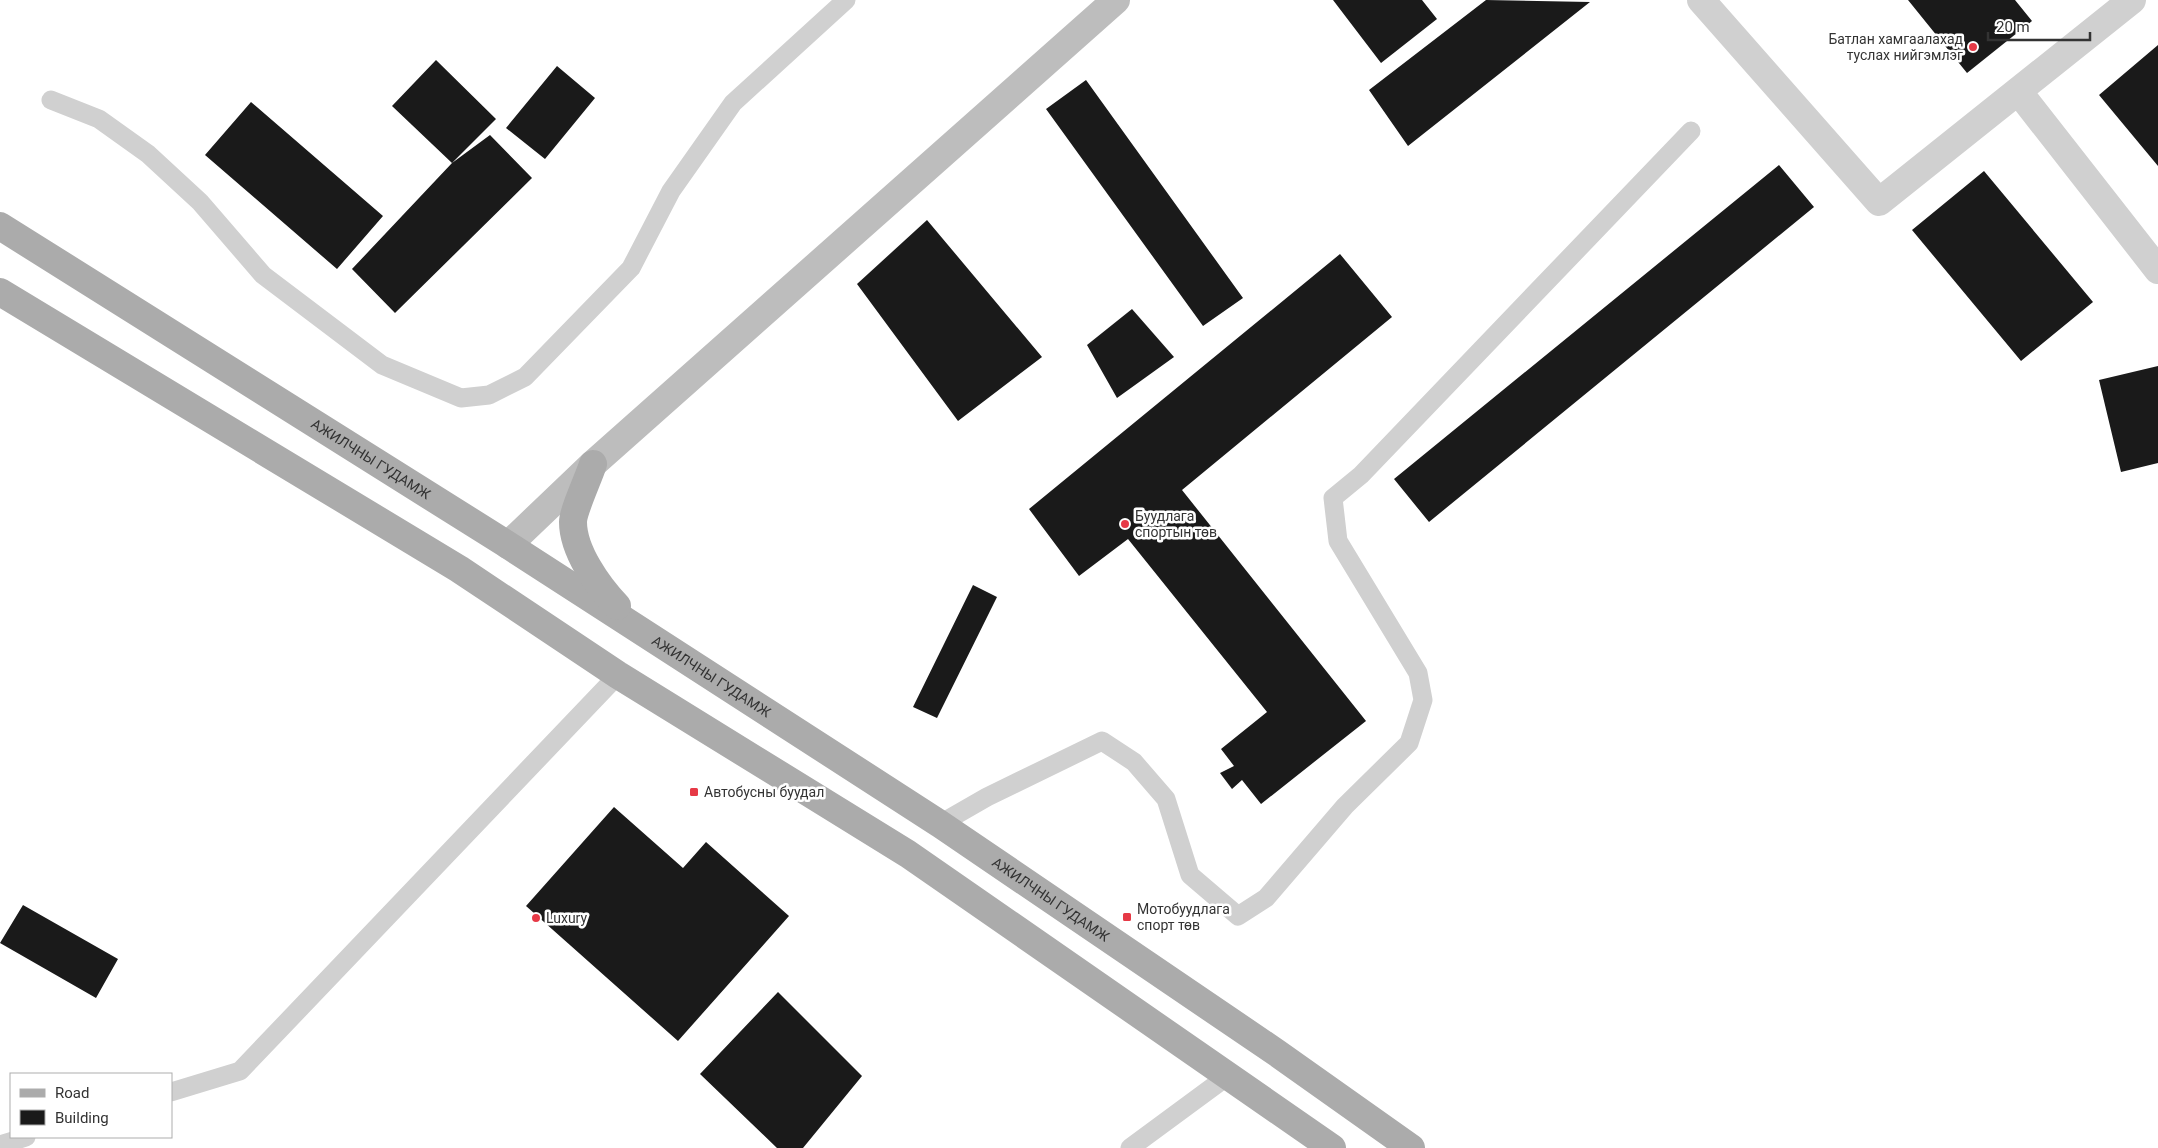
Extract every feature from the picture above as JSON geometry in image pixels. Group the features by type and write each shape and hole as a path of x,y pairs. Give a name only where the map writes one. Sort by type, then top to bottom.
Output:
{"main road":[{"name":"АЖИЛЧНЫ ГУДАМЖ","path":"0,226 508,545 940,824 1277,1053 1411,1148"},
{"path":"0,292 459,569 618,675 908,854 1332,1148"},
{"path":"593,464 573,522 580,553 599,587 642,632"}],"street":[{"path":"508,545 593,464 1116,0"},
{"path":"1701,0 1879,202 2132,0"},
{"path":"2018,91 2158,270"}],"lane":[{"path":"51,100 99,119 148,154 200,202 263,275 382,365 461,398 489,395 524,377 631,268 671,191 733,103 846,0"},
{"path":"940,824 987,798 1102,741 1134,762 1166,799 1190,875 1238,916 1266,898 1345,806 1409,743 1423,700 1418,672 1338,541 1333,498 1361,474 1691,131"},
{"path":"172,1092 240,1071 618,675"},
{"path":"1130,1148 1229,1075"},
{"path":"0,1145 23,1138"}],"building":[{"path":"1333,0 1422,0 1437,19 1381,63"},
{"path":"1486,0 1590,2 1408,146 1369,90"},
{"name":"Батлан хамгаалахад туслах нийгэмлэг","path":"1908,0 2015,0 2032,21 1967,73"},
{"path":"2158,45 2158,166 2099,95"},
{"path":"436,60 496,119 452,163 392,106"},
{"path":"557,66 595,98 545,159 506,128"},
{"path":"1086,80 1243,298 1203,326 1046,109"},
{"path":"251,102 383,216 337,269 205,155"},
{"path":"490,135 532,178 395,313 352,269 452,163"},
{"path":"1779,165 1814,207 1429,522 1394,479"},
{"path":"1984,171 2093,302 2021,361 1912,230"},
{"path":"927,220 1042,357 958,421 857,284"},
{"name":"Буудлага спортын төв","path":"1340,254 1392,317 1182,490 1366,721 1261,804 1242,780 1232,789 1220,773 1234,766 1221,749 1267,712 1128,539 1079,576 1029,509"},
{"path":"1132,309 1174,357 1117,398 1087,345"},
{"path":"2158,366 2158,463 2121,472 2099,380"},
{"path":"973,585 997,597 937,718 913,707"},
{"path":"614,807 683,868 706,842 789,916 678,1041 526,906"},
{"path":"23,905 118,959 96,998 0,943"},
{"path":"778,992 862,1076 803,1148 777,1148 700,1074"}],"place":[{"name":"Батлан хамгаалахад туслах нийгэмлэг","path":"1973,47"},
{"name":"Буудлага спортын төв","path":"1125,524"},
{"name":"Автобусны буудал","path":"694,792"},
{"name":"Мотобуудлага спорт төв","path":"1127,917"},
{"name":"Luxury","path":"536,918"}]}
